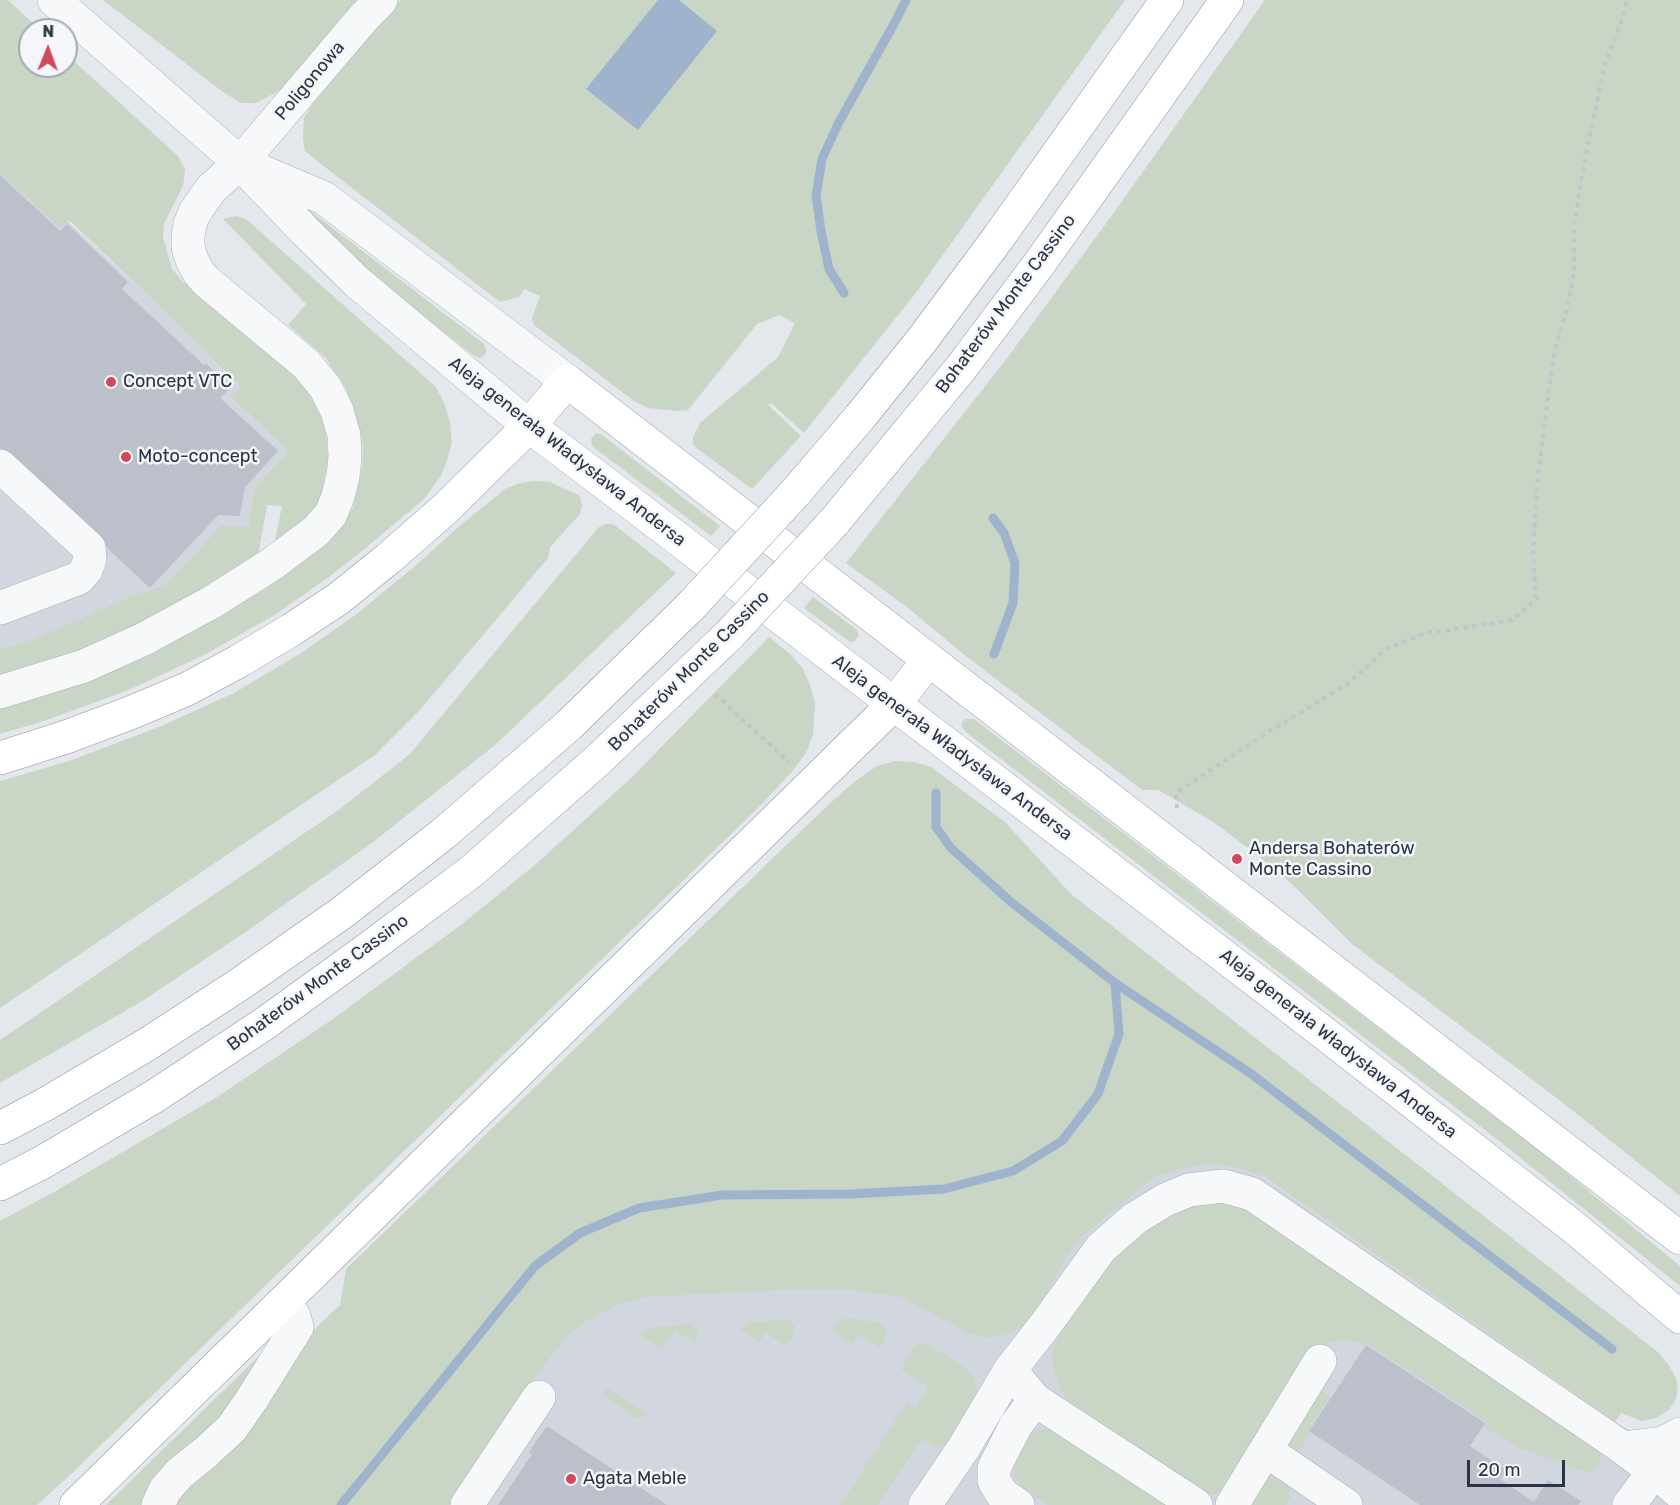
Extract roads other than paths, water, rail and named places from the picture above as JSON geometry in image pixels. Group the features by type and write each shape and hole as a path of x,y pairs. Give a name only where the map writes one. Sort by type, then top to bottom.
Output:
{"main road":[{"path":"0,1128 146,1045 240,984 343,912 443,834 569,725 691,606 795,493 860,417 922,340 998,238 1167,0"},
{"name":"Bohaterów Monte Cassino","path":"0,1184 43,1162 155,1096 264,1024 472,871 598,760 730,634 834,522 961,368 1046,255 1227,0"},
{"path":"0,758 77,733 187,689 239,662 338,599 445,509 529,426 567,381"},
{"name":"Aleja generała Władysława Andersa","path":"567,381 1680,1238"},
{"name":"Aleja generała Władysława Andersa","path":"529,426 1576,1228 1680,1317"},
{"path":"77,1504 894,704 929,660"}],"street":[{"name":"Aleja generała Władysława Andersa","path":"54,0 240,163 357,282 529,426"},
{"name":"Poligonowa","path":"0,692 84,666 164,629 272,564 316,531 331,514 343,476 345,457 344,435 337,411 325,387 306,364 206,281 195,266 188,247 190,224 195,212 211,189 240,163 381,0"},
{"name":"Aleja generała Władysława Andersa","path":"240,163 324,198 567,381"},
{"path":"1,469 89,548 90,559 86,570 79,578 2,601"},
{"path":"925,1505 963,1449 1010,1370 1101,1248 1134,1219 1166,1200 1190,1190 1223,1186 1252,1194 1623,1448 1667,1468 1680,1493"},
{"path":"158,1505 165,1490 180,1473 232,1428 297,1327 294,1316"},
{"path":"1232,1505 1320,1361"},
{"path":"1010,1370 1035,1400 1196,1505"},
{"path":"467,1505 539,1397"},
{"path":"1018,1505 1002,1494 994,1481 994,1468 1016,1425 1035,1400"},
{"path":"1623,1448 1663,1443 1680,1434"},
{"path":"1267,1451 1346,1505"},
{"path":"1629,1505 1667,1468"}],"water":[{"path":"658,0 679,0 717,31 638,130 586,89"}],"waterway":[{"path":"844,293 829,269 821,231 816,196 822,159 838,124 906,0"},
{"path":"993,518 1004,533 1015,563 1013,603 994,654"},
{"path":"936,793 936,827 951,848 1011,902 1115,983 1250,1073 1612,1349"},
{"path":"341,1505 535,1266 580,1233 639,1208 722,1195 850,1194 944,1189 1013,1171 1062,1141 1098,1094 1119,1034 1115,983"}],"place":[{"name":"Concept VTC","path":"111,382"},
{"name":"Moto-concept","path":"126,457"},
{"name":"Andersa Bohaterów Monte Cassino","path":"1237,859"},
{"name":"Agata Meble","path":"571,1479"}]}
